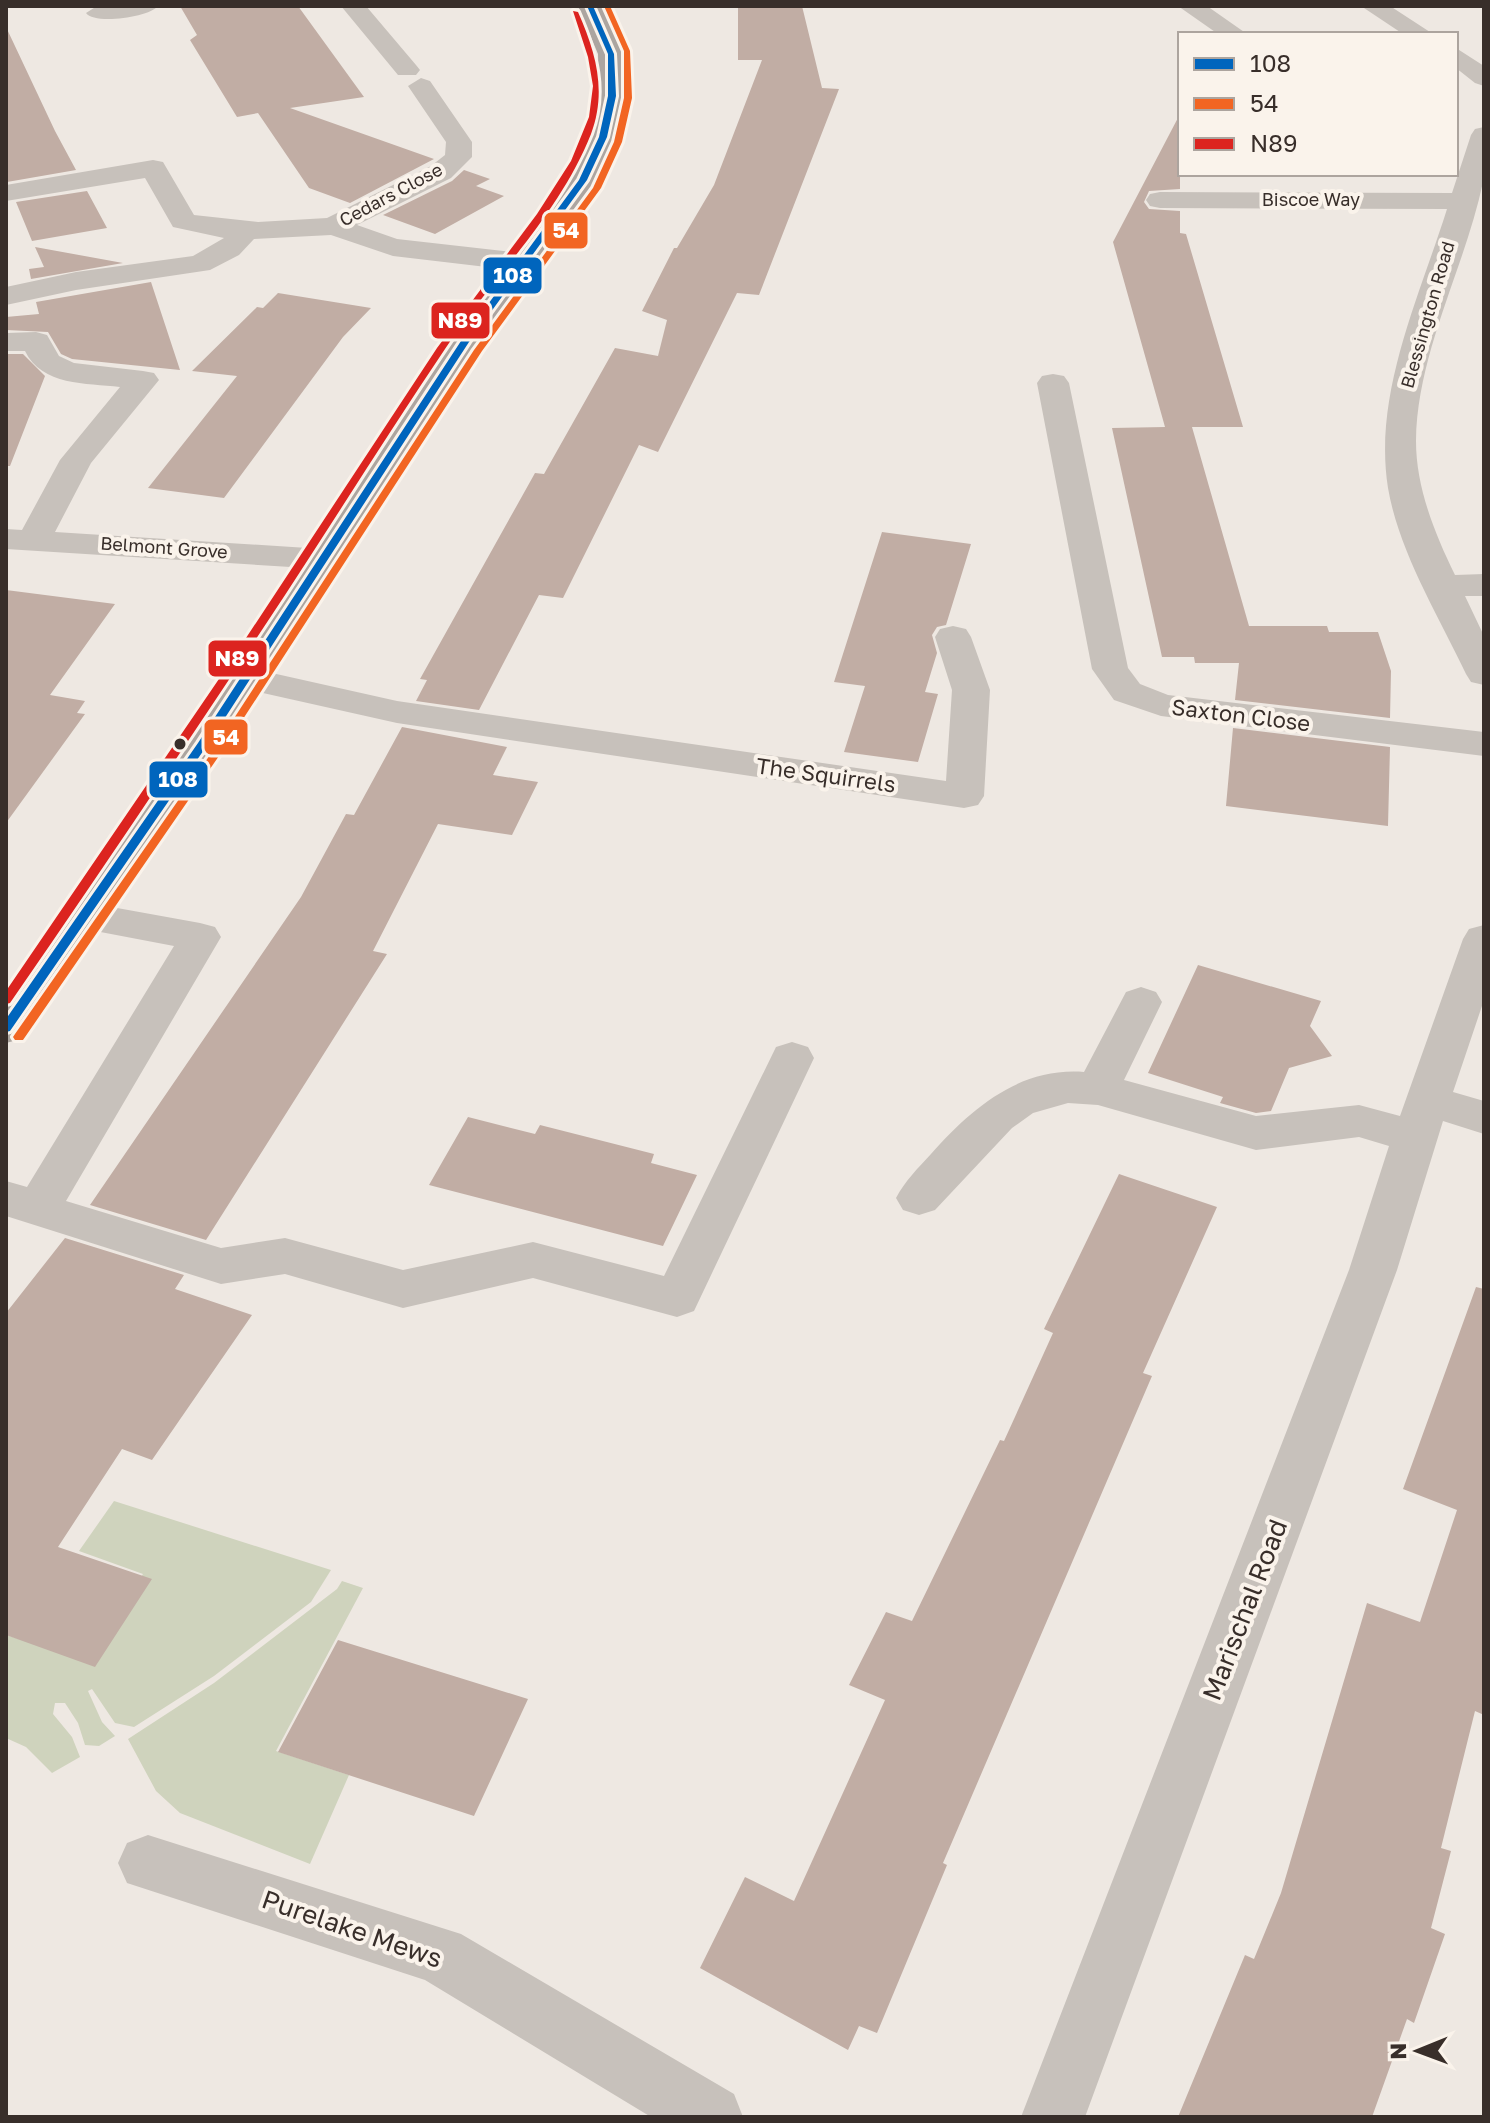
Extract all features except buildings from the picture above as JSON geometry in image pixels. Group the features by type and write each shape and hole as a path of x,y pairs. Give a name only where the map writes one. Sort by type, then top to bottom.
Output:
{"main road":[{"path":"6,1028 245,678 465,341 583,180 603,137 612,96 611,54 600,21 590,6"}],"street":[{"path":"98,13 146,6"},
{"name":"Cedars Close","path":"333,226 441,172 458,157 459,142 414,78 353,6"},
{"path":"1190,6 1232,32"},
{"path":"1373,6 1418,32"},
{"path":"1458,58 1484,78"},
{"name":"Blessington Road","path":"1484,135 1467,220 1406,388 1400,442 1405,490 1422,543 1484,674"},
{"path":"6,193 153,168 183,221 211,229 246,231 333,226"},
{"name":"Biscoe Way","path":"1160,200 1467,220"},
{"name":"Cedars Close","path":"333,226 393,247 521,262"},
{"path":"6,296 76,281 200,264 229,249 246,231"},
{"path":"6,342 36,341 46,362 67,372 143,380 76,460 20,539"},
{"name":"Saxton Close","path":"1053,383 1110,669 1127,692 1161,705 1484,744"},
{"name":"Belmont Grove","path":"20,539 323,559"},
{"path":"1442,586 1484,585"},
{"name":"The Squirrels","path":"245,678 397,712 964,796 971,690 953,637"},
{"path":"84,916 200,937 22,1204 221,1266 285,1256 403,1289 533,1260 677,1298 792,1058"},
{"name":"Marischal Road","path":"1053,2117 1373,1270 1422,1118 1483,946"},
{"path":"1098,1089 1141,1002"},
{"path":"919,1198 993,1116 1024,1098 1053,1088 1077,1085 1098,1089 1256,1133 1359,1121 1484,1118"},
{"name":"Purelake Mews","path":"148,1863 440,1955 711,2117"}],"green space":[{"path":"114,1501 331,1570 311,1602 214,1676 134,1727 115,1723 92,1689 88,1691 102,1722 115,1736 99,1746 85,1745 78,1723 65,1703 55,1703 53,1714 72,1737 80,1757 52,1773 26,1747 6,1738 6,1635 87,1660 143,1574 79,1551"},
{"path":"342,1581 363,1588 276,1751 349,1775 310,1864 180,1813 156,1791 128,1739 214,1683 337,1589"}],"transit line":[{"name":"108","path":"6,1028 203,744 465,341 583,180 603,137 612,96 611,54 590,6"},
{"name":"54","path":"19,1037 216,753 478,350 597,188 618,142 628,98 627,51 607,6"},
{"name":"N89","path":"6,1000 226,676 441,348 559,188 587,134 595,101 592,57 575,12"}]}
